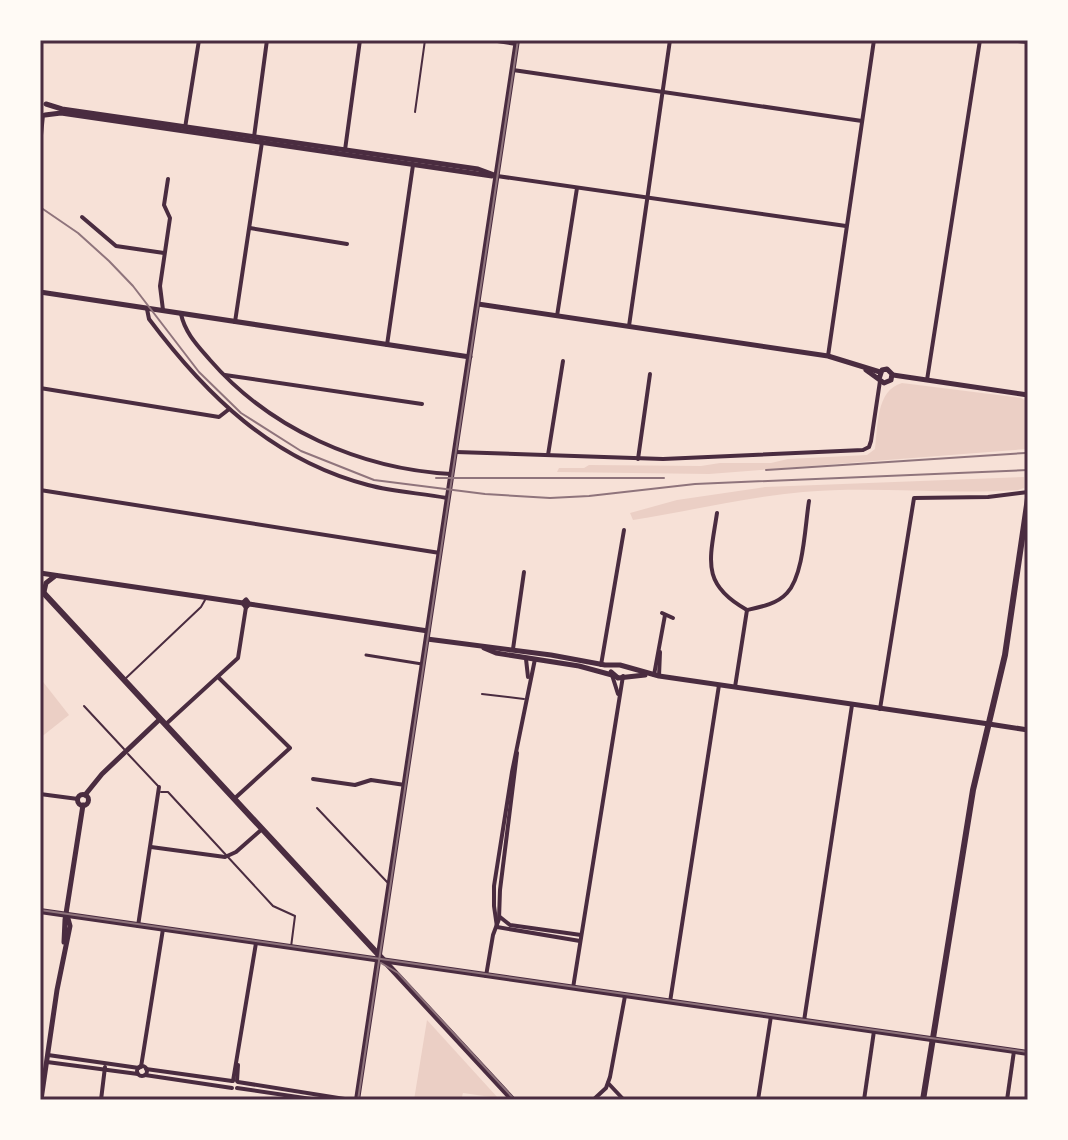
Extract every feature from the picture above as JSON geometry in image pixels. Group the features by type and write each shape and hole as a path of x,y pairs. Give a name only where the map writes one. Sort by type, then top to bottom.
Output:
{"main road":[{"path":"1018,40 1028,41"},
{"path":"354,1100 381,959 389,885 516,42"},
{"path":"923,1100 973,790 1005,655 1028,495"},
{"path":"42,591 513,1100"},
{"path":"40,911 1028,1053"}],"street":[{"path":"184,130 199,40"},
{"path":"253,140 267,40"},
{"path":"344,153 360,40"},
{"path":"491,40 516,42"},
{"path":"629,326 670,40"},
{"path":"828,356 874,40"},
{"path":"927,380 980,40"},
{"path":"513,70 862,121"},
{"path":"42,104 184,130 414,163 478,169 497,176 846,226"},
{"path":"42,104 50,110 42,114"},
{"path":"42,114 98,116"},
{"path":"40,145 42,114"},
{"path":"235,322 262,141"},
{"path":"387,345 414,163"},
{"path":"165,310 160,286 170,218 164,205 168,179"},
{"path":"557,316 577,187"},
{"path":"82,217 116,246 164,253"},
{"path":"250,228 347,244"},
{"path":"40,292 470,357"},
{"path":"478,304 828,356 861,366 890,380 918,379 1028,395"},
{"path":"146,310 149,319 183,364 228,410 278,445 343,476 375,487 449,497"},
{"path":"181,314 186,330 223,375 256,403 293,428 336,448 399,469 452,475"},
{"path":"548,455 563,361"},
{"path":"456,452 638,459 863,450 869,447 871,441 880,377 887,369 890,380"},
{"path":"638,459 650,374"},
{"path":"223,375 422,404"},
{"path":"879,395 890,380"},
{"path":"40,388 219,417 228,410"},
{"path":"40,490 440,553"},
{"path":"880,709 914,498 1028,495"},
{"path":"717,513 710,556 714,582 728,600 747,610 769,605 787,594 797,577 809,501"},
{"path":"602,668 626,528"},
{"path":"512,652 524,572"},
{"path":"40,573 207,597 602,668 619,666 657,676 1028,730"},
{"path":"42,591 46,582 56,576"},
{"path":"78,799 126,752 238,658 246,604"},
{"path":"735,687 747,610"},
{"path":"657,676 664,614 673,618"},
{"path":"524,654 546,661"},
{"path":"524,654 528,662 528,684"},
{"path":"366,655 423,664"},
{"path":"497,927 496,904 505,832 525,699 535,659"},
{"path":"533,669 540,662 556,659"},
{"path":"618,696 612,669 619,666"},
{"path":"573,988 623,675 619,666"},
{"path":"602,668 618,678 623,675 657,676"},
{"path":"218,677 290,748 234,799"},
{"path":"670,1002 719,685"},
{"path":"804,1021 852,705"},
{"path":"313,779 355,785 371,780 405,785"},
{"path":"138,926 159,790"},
{"path":"40,794 78,799 83,805"},
{"path":"41,1100 83,805 89,800 85,795"},
{"path":"151,847 228,857 262,829"},
{"path":"486,976 499,914 496,904"},
{"path":"499,914 509,924 531,930"},
{"path":"497,927 581,935"},
{"path":"142,1070 163,929"},
{"path":"538,931 580,941"},
{"path":"235,1084 256,943"},
{"path":"593,1100 608,1083 617,1052 625,996"},
{"path":"758,1100 771,1016"},
{"path":"864,1100 874,1031"},
{"path":"1007,1100 1014,1051"},
{"path":"47,1059 354,1100"},
{"path":"101,1100 106,1067"},
{"path":"608,1083 624,1100"},
{"path":"235,1084 318,1100"}],"lane":[{"path":"415,112 425,40"},
{"path":"124,680 201,607 207,597"},
{"path":"482,694 525,699"},
{"path":"84,706 159,790 168,792 273,906 295,916 291,948"},
{"path":"317,808 389,885"}],"shaded area":[{"path":"902,383 1021,398 1028,402 1026,449 709,474 557,472 559,468 584,468 589,465 701,466 867,455 875,449 883,401 893,387"},
{"path":"1024,477 1024,488 1018,490 830,490 760,497 633,520 630,513 677,500 765,487"},
{"path":"40,678 69,715 40,738"},
{"path":"427,1020 498,1098 463,1093 461,1100 414,1100"}],"tram line":[{"path":"358,1100 518,40"},
{"path":"40,910 1028,1052"},
{"path":"381,963 398,973 515,1100"}],"railway":[{"path":"40,207 78,233 109,261 133,286 199,372 241,413 301,451 374,480 485,494 550,498 695,484 1028,470"},
{"path":"766,470 1025,453"},
{"path":"436,478 664,478"}]}
